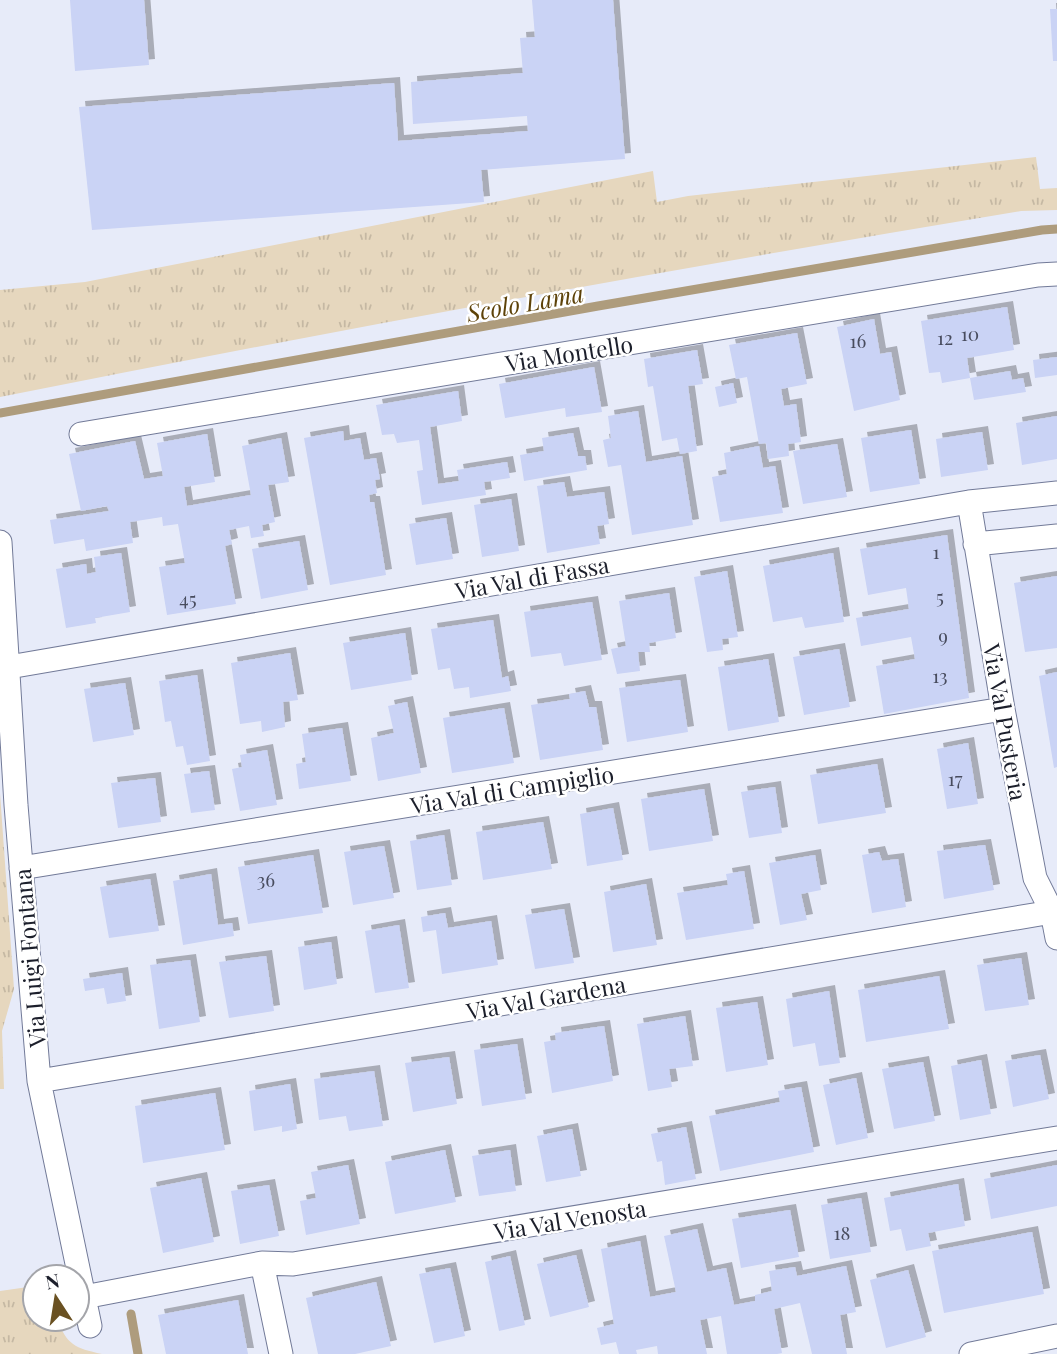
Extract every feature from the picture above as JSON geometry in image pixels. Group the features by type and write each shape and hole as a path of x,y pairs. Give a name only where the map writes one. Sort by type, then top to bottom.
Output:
{"street":[{"name":"Via Montello","path":"81,434 1057,274"},
{"name":"Via Val di Fassa","path":"9,667 969,502 1057,494"},
{"name":"Via Val Pusteria","path":"969,502 1003,709 1035,878 1052,912 1057,938"},
{"path":"975,544 1057,536"},
{"name":"Via Luigi Fontana","path":"0,542 39,1081 77,1263"},
{"name":"Via Val di Campiglio","path":"22,868 1003,709"},
{"name":"Via Val Gardena","path":"39,1081 1052,912"},
{"name":"Via Val Venosta","path":"91,1296 262,1263 307,1262 1057,1138"},
{"path":"262,1263 281,1354"},
{"path":"971,1354 1057,1336"}],"green space":[{"path":"1036,157 1040,189 1057,188 1057,210 1021,211 637,277 0,397 0,290 85,282 653,171 657,202 688,196"},
{"path":"0,793 14,989 2,1031 4,1089 0,1089"},
{"path":"21,1288 21,1333 63,1333 73,1344 102,1354 0,1354 0,1291"}],"building":[{"path":"70,0 144,0 149,65 75,71"},
{"path":"532,0 613,0 625,159 481,170 484,202 92,230 79,107 394,83 398,141 528,131 527,116 413,124 411,82 523,73 520,38 535,37"},
{"path":"1050,9 1057,9 1057,61 1053,61"},
{"path":"1007,307 1014,350 967,358 970,378 942,383 940,372 929,373 921,321"},
{"path":"874,319 880,354 891,352 900,400 854,411 837,327"},
{"path":"797,333 807,384 781,389 784,406 796,404 801,442 788,444 789,456 768,459 766,443 759,444 747,377 736,379 729,345"},
{"path":"697,350 703,384 688,386 697,451 680,454 677,438 662,441 653,386 648,387 644,359"},
{"path":"1057,357 1057,375 1035,378 1033,360"},
{"path":"594,367 602,412 566,417 565,408 505,418 499,384"},
{"path":"1010,371 1012,380 1023,378 1026,392 974,400 970,378"},
{"path":"733,383 737,403 719,407 715,387"},
{"path":"458,391 462,421 430,427 438,484 459,481 457,470 507,462 510,478 484,482 486,495 422,505 417,471 423,470 419,440 397,443 394,434 382,435 376,405"},
{"path":"638,411 646,462 682,456 693,525 632,535 621,465 608,467 603,440 611,438 608,416"},
{"path":"1057,416 1057,459 1022,465 1016,423"},
{"path":"911,430 920,484 870,492 861,438"},
{"path":"343,431 344,441 360,438 364,460 376,458 380,479 375,480 377,493 369,495 370,502 374,502 386,575 330,585 304,438"},
{"path":"982,432 988,470 941,477 936,439"},
{"path":"573,433 578,456 585,456 587,470 524,481 520,455 544,451 542,438"},
{"path":"207,434 215,482 184,487 187,506 251,495 242,446 281,438 289,482 268,485 275,522 262,525 264,536 251,538 249,526 229,530 232,544 225,546 236,604 167,615 159,567 185,563 178,524 163,526 162,517 130,522 133,543 86,551 84,539 54,544 50,520 109,511 107,506 81,511 69,454 135,441 144,479 163,476 157,443"},
{"path":"837,444 847,497 803,504 793,451"},
{"path":"759,446 763,468 775,466 783,513 720,522 712,477 727,474 724,453"},
{"path":"564,482 567,497 604,492 609,524 597,526 600,544 547,553 537,486"},
{"path":"511,499 519,551 482,557 474,505"},
{"path":"446,518 453,559 416,565 409,524"},
{"path":"947,535 969,698 884,714 876,666 915,659 911,637 861,646 856,618 909,609 906,588 868,595 860,549"},
{"path":"299,541 308,590 261,599 252,549"},
{"path":"121,553 130,612 95,618 96,623 66,628 56,569 86,564 87,574 96,572 94,557"},
{"path":"833,553 844,622 805,628 802,617 773,622 763,566"},
{"path":"727,571 738,637 722,639 723,650 707,652 694,577"},
{"path":"1057,576 1057,648 1025,652 1014,583"},
{"path":"669,593 676,638 649,643 650,652 638,652 640,671 617,674 611,649 626,646 619,601"},
{"path":"592,602 602,660 564,666 561,653 531,657 524,612"},
{"path":"493,620 502,678 508,676 511,691 470,698 469,687 454,689 450,668 438,670 431,629"},
{"path":"405,633 412,680 351,690 343,643"},
{"path":"839,649 850,707 804,715 793,657"},
{"path":"290,653 298,700 283,702 285,727 262,732 261,721 240,724 231,663"},
{"path":"768,659 779,722 728,731 718,667"},
{"path":"1057,672 1057,767 1054,768 1039,676"},
{"path":"197,675 210,761 187,765 183,746 176,747 171,721 165,722 159,681"},
{"path":"680,680 688,732 627,742 619,688"},
{"path":"125,683 134,735 93,742 84,689"},
{"path":"585,691 589,707 596,707 603,750 540,760 531,705 570,699 569,694"},
{"path":"407,702 421,773 378,781 371,738 394,733 388,706"},
{"path":"504,708 514,763 452,773 443,718"},
{"path":"342,728 351,781 299,789 296,764 306,762 302,734"},
{"path":"968,743 978,804 947,809 937,749"},
{"path":"267,750 277,805 240,811 232,769 242,767 240,755"},
{"path":"877,764 886,813 818,824 810,775"},
{"path":"209,771 215,810 191,813 184,774"},
{"path":"155,778 161,822 118,828 111,783"},
{"path":"775,787 782,833 749,838 741,792"},
{"path":"704,789 713,841 649,851 641,799"},
{"path":"613,808 623,860 587,866 580,814"},
{"path":"543,822 552,869 483,880 476,832"},
{"path":"444,835 452,885 417,890 410,841"},
{"path":"985,845 994,890 944,899 937,851"},
{"path":"384,846 394,898 353,905 344,852"},
{"path":"879,852 882,861 898,859 906,907 872,913 862,855"},
{"path":"313,855 323,913 248,924 238,867"},
{"path":"815,855 821,890 801,894 807,920 780,925 769,863"},
{"path":"744,871 754,929 686,940 677,893 728,885 726,874"},
{"path":"211,874 218,925 232,923 234,936 183,945 173,881"},
{"path":"150,879 159,931 109,938 100,887"},
{"path":"646,884 657,945 613,952 604,892"},
{"path":"564,909 574,963 535,969 525,915"},
{"path":"445,913 448,928 491,921 498,965 442,974 436,930 423,932 421,917"},
{"path":"399,925 409,988 375,993 365,931"},
{"path":"331,942 337,984 304,990 298,947"},
{"path":"266,956 274,1011 229,1018 219,962"},
{"path":"1021,958 1029,1005 985,1011 977,965"},
{"path":"190,960 200,1022 159,1029 150,965"},
{"path":"122,973 126,1001 107,1004 104,988 85,991 83,979"},
{"path":"939,976 949,1029 866,1042 858,990"},
{"path":"829,991 840,1063 819,1066 815,1043 793,1047 786,999"},
{"path":"757,1002 768,1065 726,1072 716,1008"},
{"path":"685,1016 693,1066 669,1069 672,1087 648,1091 637,1024"},
{"path":"604,1026 613,1081 552,1093 544,1042 556,1040 555,1033"},
{"path":"517,1044 526,1099 482,1106 474,1050"},
{"path":"1040,1055 1049,1099 1013,1107 1005,1061"},
{"path":"449,1057 457,1104 413,1112 405,1063"},
{"path":"981,1060 991,1114 960,1120 951,1066"},
{"path":"923,1062 935,1121 894,1129 882,1069"},
{"path":"374,1071 383,1126 349,1131 346,1116 319,1120 314,1079"},
{"path":"856,1078 868,1138 836,1145 823,1085"},
{"path":"290,1084 297,1129 282,1132 282,1126 254,1131 249,1091"},
{"path":"801,1087 814,1152 720,1171 709,1116 780,1102 778,1091"},
{"path":"215,1093 225,1150 143,1163 135,1106"},
{"path":"686,1127 696,1179 665,1185 662,1161 657,1162 651,1134"},
{"path":"572,1129 581,1176 546,1182 537,1136"},
{"path":"445,1150 456,1202 395,1214 385,1162"},
{"path":"510,1150 516,1191 479,1196 472,1156"},
{"path":"348,1165 360,1224 306,1235 300,1201 316,1198 311,1172"},
{"path":"1057,1165 1057,1206 991,1219 984,1179"},
{"path":"201,1178 214,1242 163,1253 150,1188"},
{"path":"958,1184 965,1226 928,1233 931,1246 906,1251 901,1229 890,1231 884,1198"},
{"path":"269,1185 279,1236 240,1244 231,1191"},
{"path":"861,1198 871,1252 830,1259 821,1205"},
{"path":"790,1210 799,1257 741,1268 732,1219"},
{"path":"697,1229 707,1272 726,1268 734,1305 755,1301 755,1295 772,1291 769,1271 795,1267 797,1276 846,1266 856,1312 840,1315 847,1354 812,1354 800,1303 774,1309 782,1353 727,1354 721,1316 700,1320 707,1354 658,1354 657,1346 636,1350 637,1354 619,1354 616,1342 601,1345 597,1328 614,1324 601,1249 640,1241 650,1297 676,1292 664,1236"},
{"path":"1032,1232 1044,1294 944,1313 932,1251"},
{"path":"576,1255 589,1307 550,1317 537,1264"},
{"path":"510,1256 525,1325 499,1331 485,1262"},
{"path":"450,1268 465,1336 434,1343 419,1274"},
{"path":"908,1270 926,1337 886,1348 870,1280"},
{"path":"376,1282 391,1346 355,1354 318,1354 306,1298"},
{"path":"238,1300 248,1354 166,1354 158,1315"}],"waterway":[{"name":"Scolo Lama","path":"0,413 598,306 1057,229"},
{"path":"131,1314 138,1354"}]}
